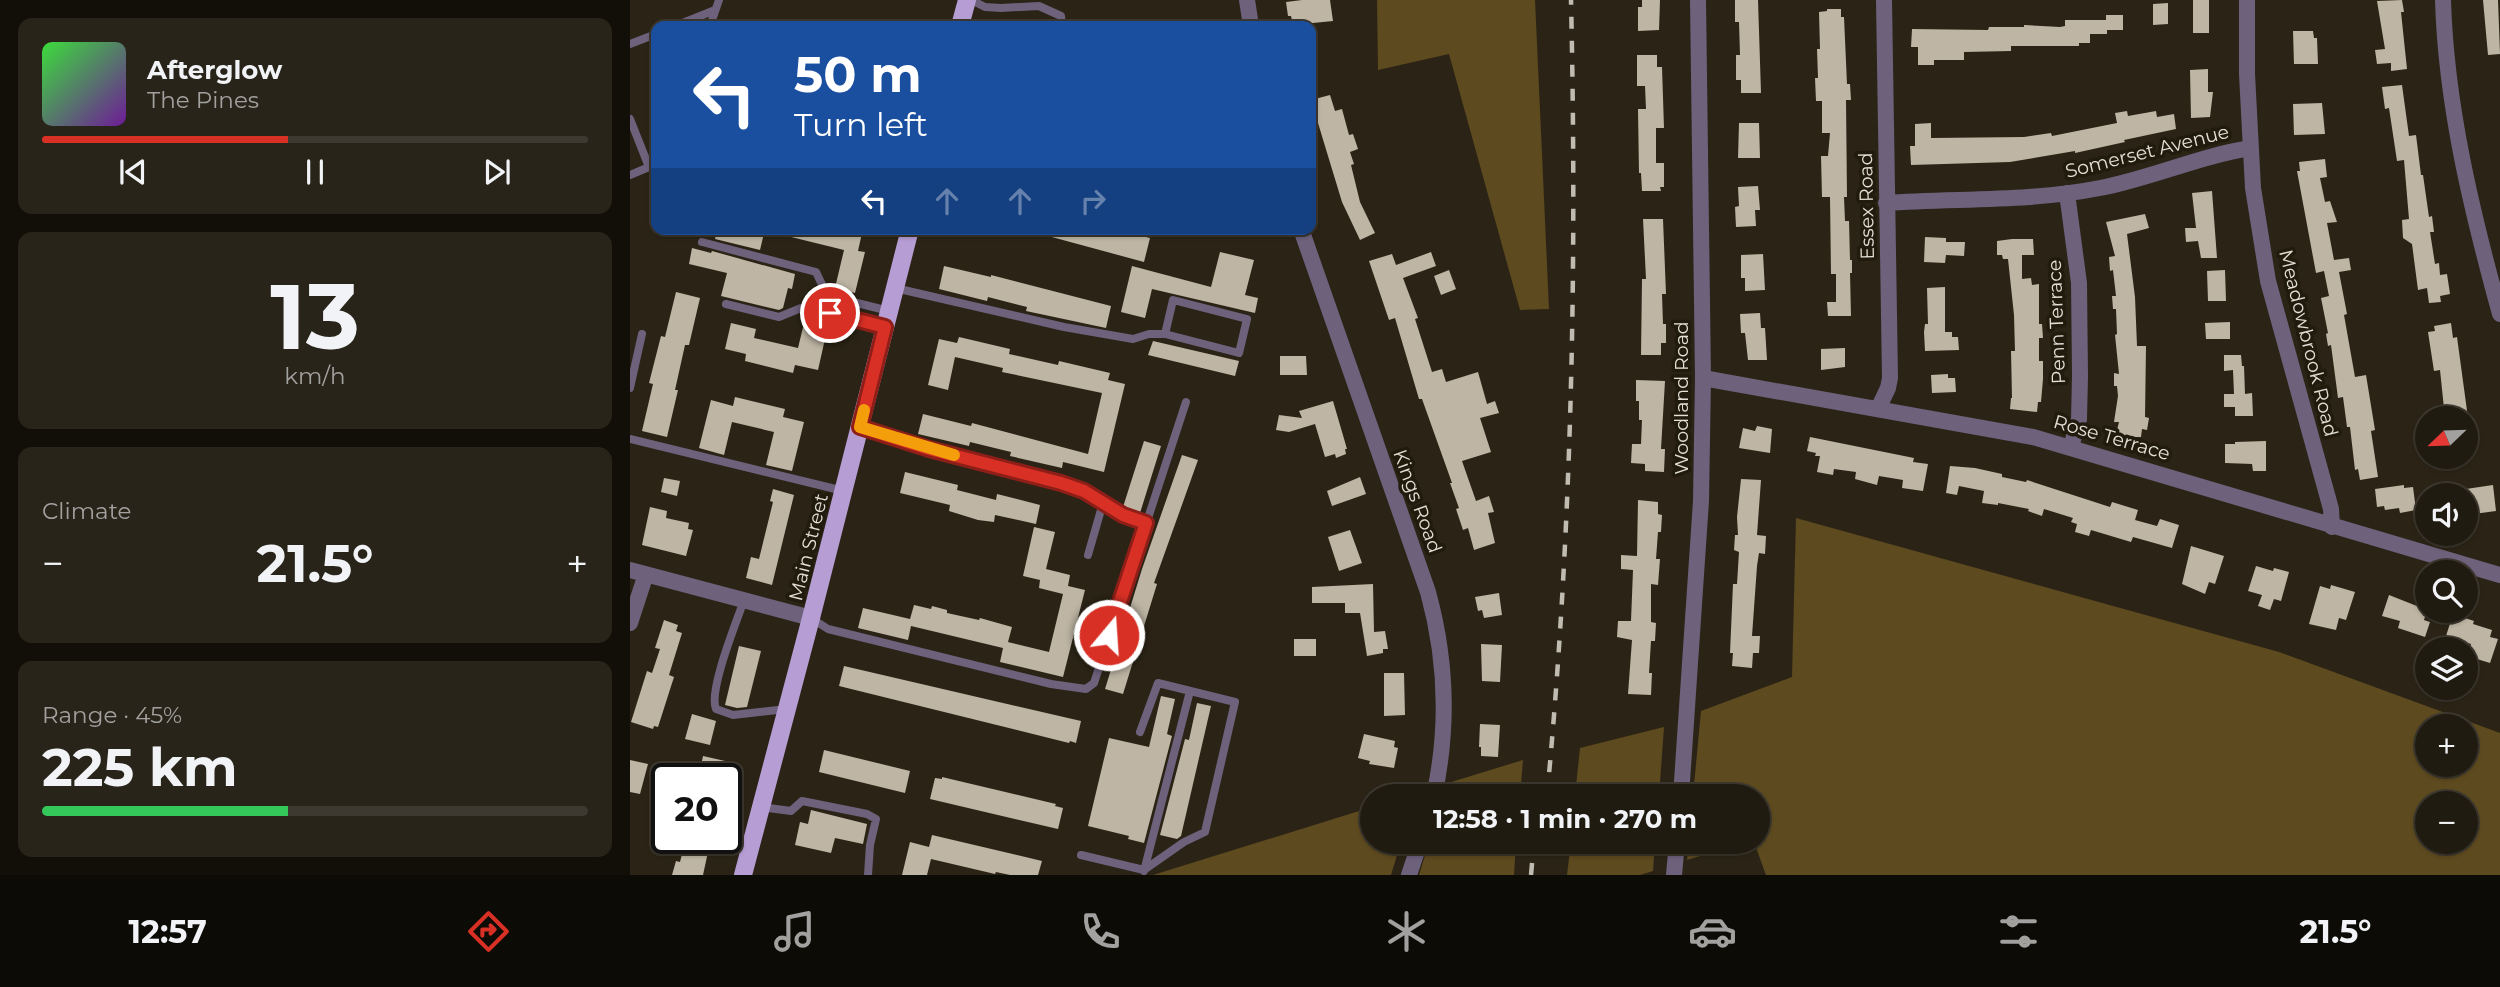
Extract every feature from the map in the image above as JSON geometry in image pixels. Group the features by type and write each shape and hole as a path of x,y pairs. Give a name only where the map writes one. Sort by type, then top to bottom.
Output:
{"main road":[{"path":"962,21 969,0"},
{"name":"Main Street","path":"743,875 908,235"}],"street":[{"path":"1247,0 1250,21"},
{"name":"Woodland Road","path":"1682,784 1698,569 1703,378 1698,0"},
{"name":"Essex Road","path":"1878,409 1890,378 1884,0"},
{"name":"Meadowbrook Road","path":"2247,0 2247,74 2253,188 2268,281 2330,509 2332,527"},
{"path":"2443,0 2454,108 2476,224 2500,314"},
{"name":"Somerset Avenue","path":"1886,203 2002,200 2102,188 2228,151 2251,148"},
{"name":"Penn Terrace","path":"2067,193 2079,282 2079,419 2071,447"},
{"name":"Kings Road","path":"1303,235 1428,592 1436,622 1446,693 1445,734 1436,784"},
{"name":"Rose Terrace","path":"1703,378 2033,437 2500,575"},
{"path":"630,623 638,572 811,618"},
{"path":"1409,875 1416,854"},
{"path":"1674,875 1676,854"}],"lane":[{"path":"712,21 719,0"},
{"path":"969,0 985,7 1039,6 1061,16 1062,21"},
{"path":"688,21 715,10"},
{"path":"630,44 651,36"},
{"path":"630,119 651,160"},
{"path":"630,175 651,165"},
{"path":"702,242 816,272 825,291 857,303 887,319"},
{"path":"895,288 1064,327 1133,339 1149,334 1165,334 1239,353 1247,318 1173,300 1165,334"},
{"path":"726,304 779,317 810,308 887,319"},
{"path":"630,387 642,334"},
{"path":"811,618 828,629 1051,684 1086,689 1094,683 1186,402"},
{"path":"860,427 929,449 1061,483 1084,491 1123,515 1146,523"},
{"path":"630,439 844,491"},
{"path":"1087,555 1103,503"},
{"path":"744,600 713,702 716,709 733,715 787,709"},
{"path":"1140,732 1158,683 1235,702 1205,831 1184,842 1143,873"},
{"path":"1143,873 1190,691"},
{"path":"761,807 790,811 802,801 867,814 876,819 870,845 868,875"},
{"path":"1081,855 1143,873"}],"shaded area":[{"path":"1377,0 1535,0 1549,309 1520,310 1449,54 1378,70"},
{"path":"1796,518 2279,652 2448,714 2415,714 2415,777 2478,777 2478,725 2500,733 2500,875 1766,875 1758,854 1770,854 1770,784 1694,784 1701,711 1792,677"},
{"path":"1664,727 1660,784 1576,784 1580,748"},
{"path":"1523,760 1521,784 1448,783"},
{"path":"1360,811 1360,854 1397,854 1391,875 1153,875"},
{"path":"1425,854 1515,854 1514,875 1419,875"},
{"path":"1570,854 1654,854 1653,871 1640,875 1567,875"},
{"path":"1688,854 1707,854 1687,860"}],"building":[{"path":"1330,0 1333,21 1292,21 1291,16 1288,16 1286,2"},
{"path":"1642,0 1660,0 1659,30 1638,31 1638,7 1642,7"},
{"path":"1735,0 1758,0 1761,93 1741,93 1741,80 1736,80 1736,55 1740,55"},
{"path":"2193,0 2209,0 2209,33 2193,33"},
{"path":"2402,0 2407,69 2391,71 2391,63 2377,64 2375,50 2385,49 2377,1"},
{"path":"2483,0 2498,0 2500,54 2488,55"},
{"path":"2168,3 2168,24 2153,25 2153,4"},
{"path":"1841,9 1841,17 1844,17 1847,84 1850,84 1851,100 1846,100 1847,197 1844,197 1852,260 1851,316 1828,316 1827,302 1836,302 1836,274 1831,274 1830,197 1822,197 1821,156 1828,156 1830,133 1822,133 1822,101 1816,101 1815,78 1818,78 1817,49 1820,49 1819,12"},
{"path":"2106,15 2123,15 2123,30 2090,34 2090,43 2079,43 2079,46 2011,46 2011,51 1964,52 1964,60 1934,60 1934,65 1918,65 1918,47 1911,47 1912,29 1988,30 1989,27 2024,25 2060,27 2065,26 2065,20 2106,20"},
{"path":"2293,31 2313,31 2314,38 2317,38 2318,64 2294,64"},
{"path":"1637,55 1657,55 1657,67 1662,67 1664,128 1656,128 1656,163 1664,163 1664,187 1660,187 1661,191 1642,191 1639,173 1638,109 1646,109 1645,86 1637,86"},
{"path":"2208,69 2208,92 2213,92 2210,117 2191,118 2190,70"},
{"path":"2402,85 2409,136 2416,135 2429,217 2432,216 2434,232 2430,232 2435,264 2439,263 2440,275 2447,274 2450,294 2440,296 2441,302 2429,303 2427,288 2418,290 2412,244 2403,238 2402,220 2409,219 2404,160 2397,161 2389,108 2385,109 2382,87"},
{"path":"1330,95 1335,111 1342,109 1349,135 1353,134 1358,149 1350,152 1354,164 1351,165 1360,202 1375,233 1360,240 1342,202 1316,116 1316,99"},
{"path":"2322,103 2325,134 2294,135 2293,104"},
{"path":"2127,111 2128,116 2156,111 2157,117 2174,114 2176,129 2075,153 2010,162 1911,165 1910,146 1915,146 1915,124 1931,123 1931,138 2024,137 2051,133 2052,136 2117,123 2115,113"},
{"path":"1739,123 1759,123 1760,158 1738,158"},
{"path":"2325,159 2327,177 2320,178 2325,202 2330,201 2337,222 2327,223 2334,260 2349,258 2351,270 2339,272 2355,377 2366,375 2375,430 2371,431 2378,477 2360,480 2358,469 2355,470 2343,397 2338,398 2331,345 2328,346 2321,298 2329,296 2324,271 2316,273 2297,171 2300,171 2299,162"},
{"path":"1758,186 1760,210 1755,210 1756,226 1736,227 1738,187"},
{"path":"2212,191 2217,258 2201,258 2198,241 2186,242 2185,228 2196,228 2192,193"},
{"path":"2145,214 2149,228 2127,234 2135,297 2137,346 2146,346 2145,417 2149,418 2147,430 2142,429 2141,437 2134,437 2116,434 2119,422 2114,422 2118,396 2117,386 2114,386 2114,373 2119,374 2115,335 2116,309 2113,309 2112,296 2116,296 2109,257 2115,256 2106,222"},
{"path":"1643,219 1663,219 1666,294 1662,294 1666,343 1661,343 1661,355 1641,355 1642,279 1646,279"},
{"path":"716,235 764,235 760,250 715,239"},
{"path":"783,235 862,235 858,251 865,252 855,293 835,288 844,250"},
{"path":"1044,235 1138,235 1150,238 1144,262"},
{"path":"1925,237 1946,238 1946,242 1965,242 1964,256 1946,255 1945,263 1924,262"},
{"path":"2033,239 2034,255 2022,255 2022,279 2031,278 2032,285 2039,284 2039,324 2042,324 2043,338 2039,338 2039,361 2043,361 2043,379 2041,402 2038,402 2037,412 2010,409 2011,351 2015,351 2014,315 2008,259 1997,255 1997,241"},
{"path":"692,248 795,274 792,289 788,288 783,308 779,310 721,296 727,273 689,264"},
{"path":"1220,252 1254,260 1245,295 1258,298 1255,313 1152,289 1145,318 1121,312 1132,266 1211,287"},
{"path":"1431,252 1436,266 1403,278 1418,318 1415,319 1432,372 1442,369 1446,382 1478,372 1487,404 1495,401 1499,413 1480,418 1491,452 1462,461 1476,501 1489,496 1494,512 1488,513 1495,543 1474,550 1468,528 1463,530 1452,483 1422,399 1419,399 1395,318 1389,320 1369,261 1392,254 1396,265"},
{"path":"1763,254 1765,290 1745,291 1745,278 1741,278 1741,255"},
{"path":"944,266 991,275 1111,306 1106,328 1026,311 1027,307 988,297 987,301 939,289"},
{"path":"1449,270 1456,289 1441,295 1434,276"},
{"path":"2225,270 2226,301 2208,301 2207,271"},
{"path":"1945,287 1945,332 1952,332 1952,337 1958,337 1959,350 1925,351 1924,332 1925,324 1928,324 1927,288"},
{"path":"676,292 700,298 689,345 685,345 667,437 642,431 653,384 649,383 661,336 665,337"},
{"path":"1760,313 1761,328 1765,328 1767,360 1748,360 1745,333 1741,333 1740,314"},
{"path":"806,315 829,321 818,370 795,365 793,373 745,361 746,354 725,349 731,323 756,329 754,338 798,348"},
{"path":"2230,322 2230,339 2206,339 2205,323"},
{"path":"2451,323 2453,338 2457,337 2466,406 2444,406 2440,370 2434,371 2428,332 2435,331 2434,326"},
{"path":"959,337 1010,349 1009,354 1058,365 1059,361 1110,373 1108,380 1125,384 1104,472 1063,462 1062,468 1010,456 1011,452 970,442 969,446 918,434 923,414 971,426 972,423 1088,454 1102,393 1002,372 1003,368 955,357 948,390 928,385 939,339 957,343"},
{"path":"1153,341 1239,361 1235,376 1148,355"},
{"path":"1845,348 1845,367 1821,370 1821,349"},
{"path":"2224,355 2241,355 2245,394 2252,393 2253,416 2235,416 2235,407 2224,407 2224,394 2234,394 2233,370 2224,371"},
{"path":"1280,356 1306,356 1307,375 1280,375"},
{"path":"1948,374 1948,378 1955,378 1956,392 1932,393 1931,375"},
{"path":"1636,380 1665,381 1661,449 1665,449 1664,472 1645,471 1645,464 1631,463 1632,444 1641,444 1642,420 1639,420 1639,401 1636,401"},
{"path":"735,397 785,409 783,417 804,422 792,471 766,465 774,432 732,422 724,455 699,448 711,400 733,406"},
{"path":"1333,401 1347,449 1346,454 1336,458 1335,454 1325,457 1315,424 1289,432 1276,430 1279,415 1302,418 1299,411"},
{"path":"1757,426 1772,429 1770,453 1739,448 1743,428 1755,431"},
{"path":"1810,437 1914,458 1913,462 1928,464 1923,491 1902,488 1903,480 1879,476 1877,485 1855,479 1856,472 1834,469 1833,475 1817,472 1820,456 1807,451"},
{"path":"1144,441 1161,446 1140,513 1123,507"},
{"path":"2266,441 2266,471 2253,471 2252,464 2225,463 2225,444"},
{"path":"1182,455 1198,460 1154,583 1157,584 1123,694 1105,689 1142,569"},
{"path":"1950,466 1975,468 2002,474 2002,477 2026,482 2027,480 2110,507 2112,502 2138,510 2135,520 2157,526 2160,519 2179,525 2172,548 2133,537 2131,542 2091,530 2089,536 2075,532 2077,524 2071,522 2073,518 2044,509 2042,516 2028,511 2029,509 1982,503 1984,491 1959,486 1957,495 1946,493"},
{"path":"905,472 958,485 957,490 996,500 997,494 1040,505 1036,524 995,515 994,522 978,520 949,511 950,505 900,493"},
{"path":"1360,477 1366,494 1332,506 1327,491"},
{"path":"664,478 680,481 677,496 661,492"},
{"path":"1741,479 1761,480 1757,535 1766,536 1765,554 1759,553 1757,566 1752,636 1760,636 1759,653 1753,653 1752,668 1732,666 1733,653 1730,653 1733,584 1737,584 1739,552 1734,550 1735,535 1738,535"},
{"path":"2404,485 2404,488 2413,487 2415,510 2400,513 2399,508 2385,510 2384,506 2377,507 2375,489"},
{"path":"2493,485 2496,511 2478,513 2478,487"},
{"path":"773,489 794,495 772,585 746,578 751,557 759,559 773,502 770,501"},
{"path":"1638,500 1658,502 1658,514 1662,515 1656,559 1660,559 1658,585 1651,584 1651,622 1656,623 1655,641 1651,641 1651,695 1628,694 1632,640 1617,637 1618,621 1631,621 1633,570 1621,569 1621,555 1637,556"},
{"path":"650,507 667,511 666,518 689,523 688,529 693,530 686,556 642,545"},
{"path":"1034,527 1055,532 1046,569 1070,575 1068,586 1085,590 1063,677 1000,662 1003,648 911,626 908,640 858,628 863,608 910,619 914,605 931,609 932,606 947,610 947,613 1012,627 1008,642 1049,652 1063,594 1039,588 1040,580 1023,576"},
{"path":"1350,530 1362,563 1339,571 1328,537"},
{"path":"2191,546 2224,556 2215,584 2209,582 2205,594 2182,584"},
{"path":"2256,566 2289,572 2281,601 2274,599 2270,610 2258,606 2262,595 2248,591"},
{"path":"1373,584 1374,632 1385,631 1388,649 1383,649 1383,653 1367,656 1360,613 1345,613 1345,603 1312,603 1312,587"},
{"path":"2331,585 2355,592 2346,620 2339,618 2336,630 2309,624 2320,586 2330,589"},
{"path":"1499,593 1502,615 1484,618 1482,610 1478,611 1475,597"},
{"path":"2389,595 2415,605 2415,623 2430,623 2425,637 2398,628 2400,621 2382,616"},
{"path":"664,620 678,625 676,631 682,633 669,675 674,677 658,727 654,726 653,729 631,722 647,671 652,673 660,649 655,648"},
{"path":"2450,623 2473,623 2492,630 2490,637 2498,639 2490,663 2478,659 2478,637 2446,636"},
{"path":"1294,639 1316,639 1316,656 1294,656"},
{"path":"1481,644 1502,645 1500,682 1482,681"},
{"path":"739,646 761,651 747,707 737,708 725,705"},
{"path":"844,666 1081,721 1076,743 839,686"},
{"path":"1384,673 1404,673 1405,715 1384,716"},
{"path":"1161,696 1175,699 1167,734 1172,736 1144,843 1128,839 1129,836 1088,826 1109,738 1149,747"},
{"path":"1197,703 1211,706 1181,836 1177,839 1160,835 1185,739 1189,740"},
{"path":"692,714 716,721 710,745 685,739"},
{"path":"1480,724 1500,725 1498,757 1481,756"},
{"path":"1364,734 1395,741 1394,747 1398,748 1394,768 1369,764 1370,761 1358,758"},
{"path":"824,750 910,771 905,793 819,772"},
{"path":"703,756 734,763 702,763"},
{"path":"630,760 648,764 640,794 630,792"},
{"path":"942,777 1056,804 1055,806 1063,808 1058,829 930,799 935,778"},
{"path":"811,810 867,824 863,844 835,838 831,853 795,845 800,822 808,824"},
{"path":"932,835 1042,861 1038,875 995,874 931,859 927,875 902,875 910,842 929,847"},
{"path":"682,854 708,854 703,875 672,875 676,861 680,862"}],"railway":[{"path":"1548,784 1562,597 1571,398 1571,0"},
{"path":"1531,875 1533,854"}],"slow traffic":[{"path":"864,410 860,427 954,455"}],"route":[{"path":"830,313 885,327 860,427 929,449 1061,483 1084,491 1123,515 1146,523 1109,635"}]}
